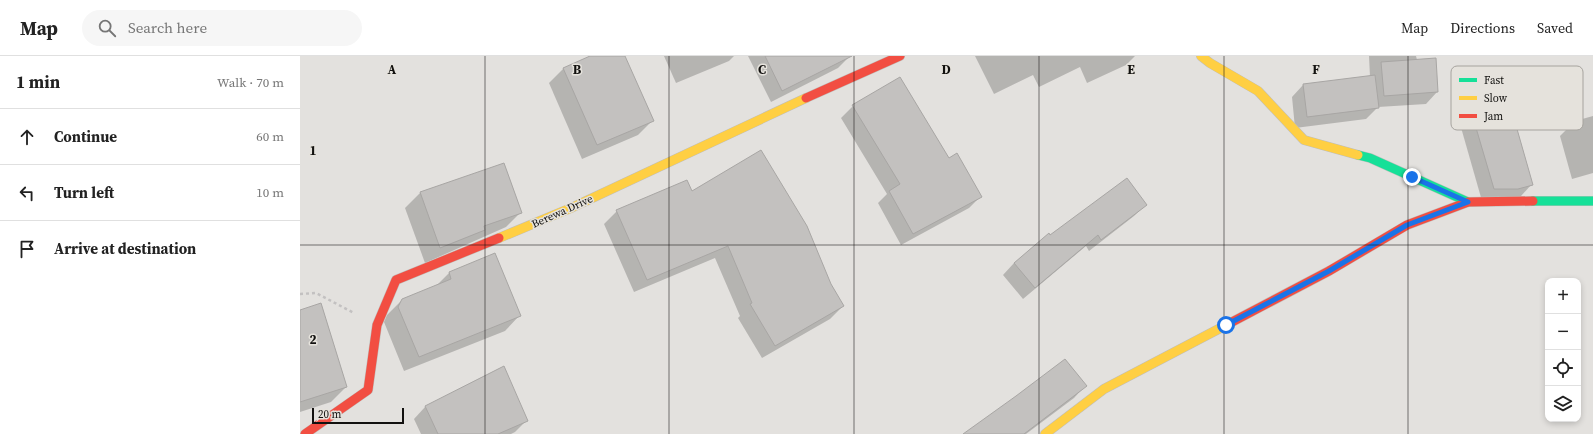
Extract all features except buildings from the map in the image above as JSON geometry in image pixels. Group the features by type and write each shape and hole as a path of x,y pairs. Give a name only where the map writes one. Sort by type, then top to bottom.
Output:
{"street":[{"name":"Berewa Drive","path":"304,434 368,390 377,325 396,280 571,208 900,56"},
{"path":"1201,56 1210,63 1258,91 1304,140 1370,158 1468,202"},
{"path":"1046,434 1104,389 1329,271 1407,225 1468,202 1593,201"}],"path":[{"path":"300,294 316,293 377,325"}],"traffic: fast":[{"path":"1358,155 1370,158 1468,202"},
{"path":"1533,201 1593,201"}],"traffic: slow":[{"path":"1201,56 1210,63 1258,91 1304,140 1358,155"},
{"path":"499,238 571,208 806,98"},
{"path":"1045,434 1104,389 1232,322"}],"traffic: jam":[{"path":"806,98 900,56"},
{"path":"1232,322 1329,271 1407,225 1468,202 1533,201"},
{"path":"305,434 368,390 377,325 396,280 499,238"}],"route":[{"path":"1226,325 1329,271 1407,225 1468,202 1412,177"}]}
